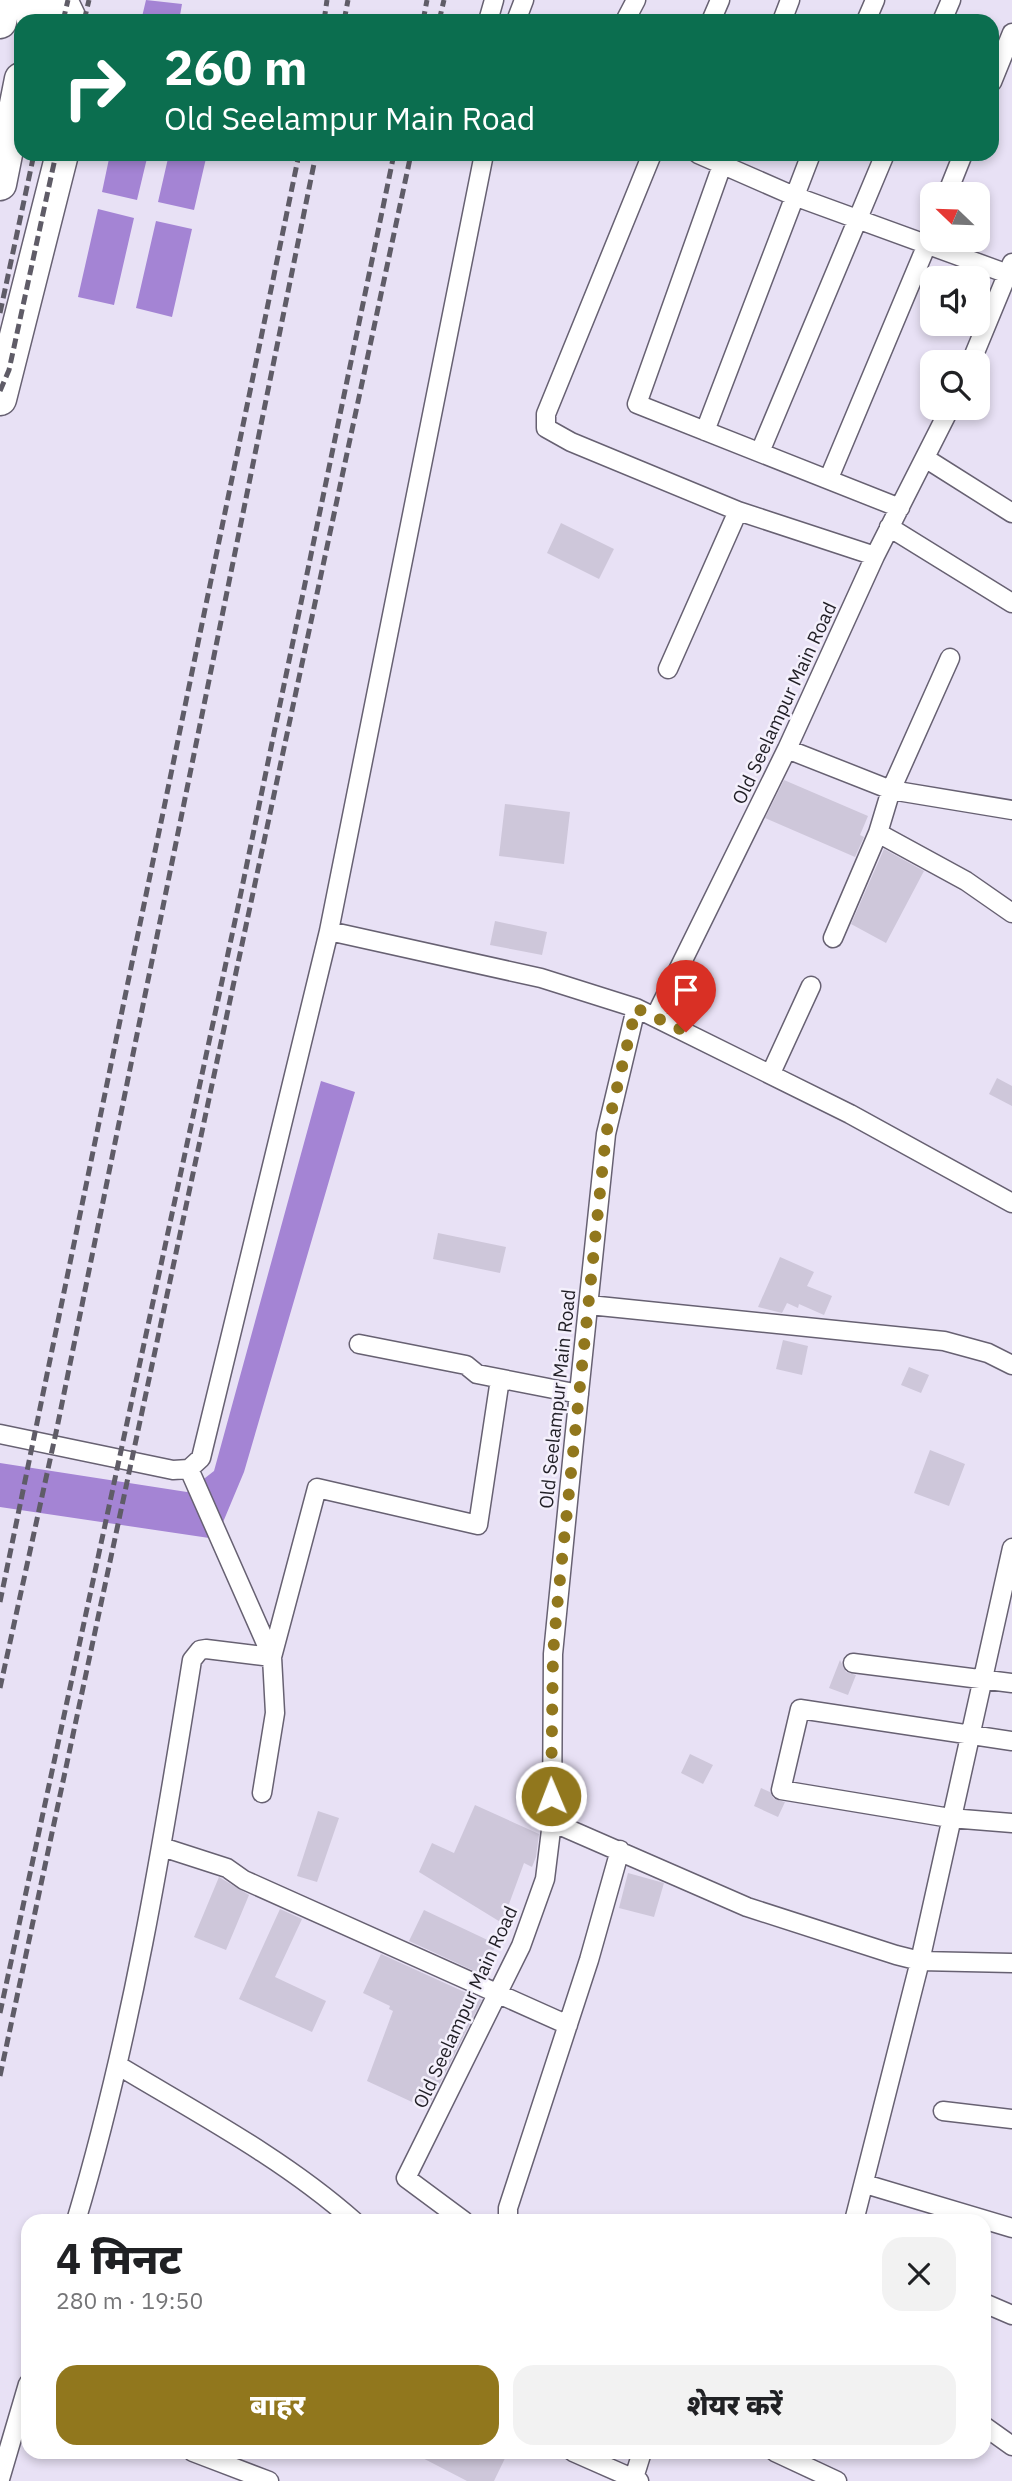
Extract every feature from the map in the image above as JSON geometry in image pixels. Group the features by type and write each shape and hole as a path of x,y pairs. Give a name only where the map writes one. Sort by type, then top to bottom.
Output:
{"highway":[{"path":"0,22 5,0"},
{"path":"0,184 14,114"},
{"path":"0,399 60,161"}],"street":[{"path":"999,65 1012,33"},
{"path":"192,1476 205,1446 329,931 483,161"},
{"path":"649,161 544,422 546,428 570,442 738,511 875,556"},
{"path":"723,161 637,401 640,407 829,478 900,508"},
{"path":"725,161 794,196 857,219 920,235"},
{"path":"705,431 808,161"},
{"path":"760,452 882,161"},
{"path":"952,182 960,161"},
{"path":"829,478 924,252"},
{"path":"968,252 1010,269 1004,311 979,350"},
{"name":"Old Seelampur Main Road","path":"660,1019 788,749 875,556 944,420"},
{"path":"925,458 1012,513"},
{"path":"668,669 738,511"},
{"path":"890,527 1012,603"},
{"path":"833,938 878,833 891,790 950,658"},
{"path":"788,749 891,790 1012,810"},
{"path":"878,833 966,881 1012,913"},
{"path":"329,931 541,978 636,1008 771,1073 1012,1203"},
{"path":"771,1073 811,986"},
{"name":"Old Seelampur Main Road","path":"455,2214 407,2178 521,1946 545,1879 552,1822 553,1654 607,1124 636,1008"},
{"path":"589,1305 944,1341 988,1353 1012,1365"},
{"path":"359,1344 466,1365 477,1374 579,1394"},
{"path":"262,1793 275,1713 272,1657 317,1488 478,1525 500,1379"},
{"path":"0,1434 192,1476 272,1657"},
{"path":"857,2214 920,1961 970,1735 1004,1618 1012,1548"},
{"path":"78,2214 118,2066 162,1847 195,1654 206,1649 272,1657"},
{"path":"853,1663 1012,1683"},
{"path":"1012,1741 800,1709 781,1790 950,1818 1012,1823"},
{"path":"552,1822 747,1907 920,1961 1012,1964"},
{"path":"162,1847 227,1868 244,1880 568,2025"},
{"path":"508,2214 620,1850"},
{"path":"118,2066 260,2151 310,2185 345,2214"},
{"path":"943,2111 1012,2119"},
{"path":"865,2185 964,2214"},
{"path":"991,2222 1012,2228"},
{"path":"991,2307 1012,2315"},
{"path":"0,2479 21,2409"},
{"path":"991,2431 1012,2446"},
{"path":"211,2459 269,2481"},
{"path":"588,2459 635,2480 640,2459"},
{"path":"794,2459 836,2481"}],"shaded area":[{"path":"146,0 182,4 180,14 143,14"},
{"path":"109,161 146,161 137,200 102,192"},
{"path":"167,161 205,161 194,210 158,202"},
{"path":"98,209 134,218 114,305 78,297"},
{"path":"156,221 192,229 172,317 136,308"},
{"path":"321,1081 355,1092 244,1472 216,1539 0,1507 0,1463 187,1492 214,1471"}],"building":[{"path":"561,523 614,549 599,579 547,553"},
{"path":"784,780 868,816 860,835 864,837 855,857 765,818"},
{"path":"505,804 570,812 564,864 499,856"},
{"path":"884,849 924,871 886,943 851,924"},
{"path":"495,921 547,932 542,955 490,945"},
{"path":"997,1078 1012,1086 1012,1106 989,1094"},
{"path":"438,1233 506,1247 500,1273 433,1259"},
{"path":"780,1257 814,1272 807,1286 832,1296 824,1315 799,1304 798,1308 787,1303 782,1313 758,1307"},
{"path":"783,1340 808,1346 802,1375 776,1369"},
{"path":"909,1367 929,1375 921,1393 901,1385"},
{"path":"930,1450 965,1464 949,1506 914,1493"},
{"path":"840,1660 846,1672 856,1675 848,1695 829,1688"},
{"path":"690,1754 713,1765 703,1784 681,1773"},
{"path":"761,1788 770,1792 774,1799 785,1802 778,1817 754,1806"},
{"path":"475,1805 539,1834 532,1867 524,1863 502,1923 419,1872 432,1843 454,1853"},
{"path":"318,1811 339,1818 317,1882 297,1876"},
{"path":"628,1873 664,1883 654,1917 619,1908"},
{"path":"219,1877 249,1895 226,1950 194,1937"},
{"path":"280,1909 302,1919 275,1977 326,2001 312,2032 239,1999"},
{"path":"424,1910 496,1944 483,1975 409,1941"},
{"path":"381,1954 482,2000 427,2109 367,2081 393,2011 389,2009 390,2006 363,1993"},
{"path":"425,2459 505,2459 494,2481 467,2481"}],"railway":[{"path":"65,14 68,0"},
{"path":"86,14 89,0"},
{"path":"325,14 327,0"},
{"path":"345,14 348,0"},
{"path":"424,14 427,0"},
{"path":"441,14 444,0"},
{"path":"0,313 33,161"},
{"path":"0,391 9,370 54,161"},
{"path":"0,1602 298,161"},
{"path":"0,1688 57,1428 315,161"},
{"path":"0,2013 238,907 393,161"},
{"path":"0,2076 410,161"}],"route":[{"path":"551,1796 553,1654 610,1105 636,1008 686,1032"}]}
